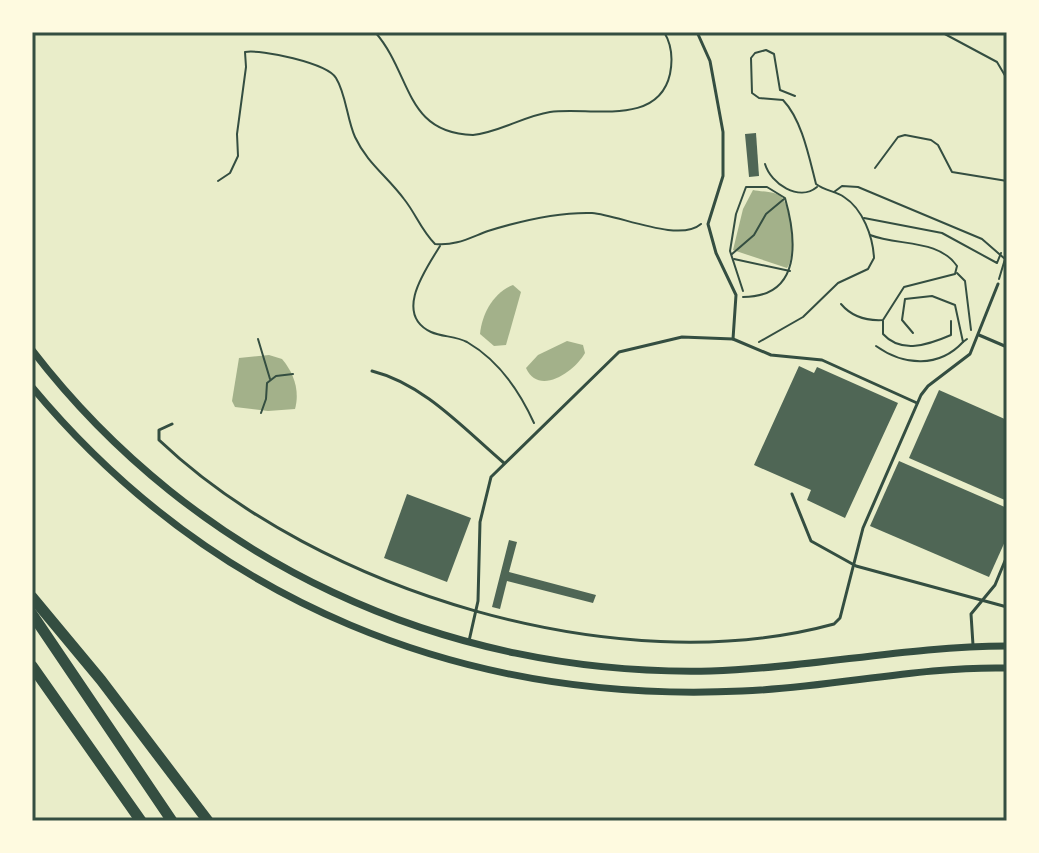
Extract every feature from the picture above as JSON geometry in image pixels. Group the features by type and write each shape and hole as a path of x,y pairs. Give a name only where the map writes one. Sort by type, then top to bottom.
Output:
{"highway":[{"path":"32,597 101,680 208,821"},
{"path":"32,614 172,821"},
{"path":"32,666 141,821"}],"street":[{"path":"32,350 106,436 156,482 210,523 265,559 326,591 392,619 469,643 566,663 673,671 779,667 1007,646"},
{"path":"32,387 116,477 226,560 339,622 456,663 563,685 673,693 745,691 917,672 1007,668"}],"lane":[{"path":"697,32 714,75 725,147 723,176 708,218 716,253 733,284 736,297 733,339"},
{"path":"172,424 159,430 159,440 212,486 269,524 350,564 476,611 521,623 615,637 706,640 771,637 838,621 856,566 854,554 863,528 917,403 928,386 970,354 998,284"},
{"path":"979,335 1007,347"},
{"path":"469,643 476,611 483,505 491,477 538,434 598,369 619,352 682,337 733,339 771,355 822,360 917,403"},
{"path":"372,371 398,380 424,395 504,463"},
{"path":"792,494 811,541 856,566 1007,607"},
{"path":"973,647 971,614 995,585 1007,556"}],"path":[{"path":"375,32 402,70 415,109 436,124 461,135 473,135 547,112 623,111 645,104 656,98 668,83 673,61 664,32"},
{"path":"941,32 997,62 1007,79"},
{"path":"218,181 230,173 238,156 237,134 246,67 245,52 260,49 276,57 322,66 336,78 355,137 367,160 404,199 421,230 435,244 461,243 489,231 557,215 595,213 681,232 696,229 708,218"},
{"path":"795,96 780,90 774,54 766,50 755,53 751,58 752,93 759,98 783,100 791,109 799,134 809,149 818,186"},
{"path":"875,168 898,137 905,135 931,140 938,145 952,172 1007,181"},
{"path":"765,164 769,176 788,189 804,193 818,186"},
{"path":"752,179 753,186"},
{"path":"751,346 803,317 845,278 868,269 874,258 863,218 843,195 818,186"},
{"path":"833,193 842,186 858,187 905,203 982,239 1001,252 1005,259 998,284"},
{"path":"736,297 743,297 760,297 791,271 792,229 785,198 774,189 746,187 740,195 732,257 743,297"},
{"path":"732,257 754,235 766,214 785,198"},
{"path":"863,218 942,233 997,263 1001,252"},
{"path":"869,235 899,244 938,250 951,258 956,272 965,281 969,298 971,337 945,357 907,362 876,346"},
{"path":"441,245 420,276 414,313 420,326 434,334 466,341 485,355 523,399 538,434"},
{"path":"732,257 791,271"},
{"path":"951,321 951,335 915,347 891,342 883,334 883,320 904,287 946,279 956,272"},
{"path":"913,333 902,320 905,299 932,296 955,305 963,342"},
{"path":"841,304 860,318 883,320"},
{"path":"258,339 271,380"},
{"path":"261,413 267,383 276,376 293,374"}],"shaded area":[{"path":"753,190 778,194 786,205 792,244 787,268 733,250 743,209"},
{"path":"513,285 521,292 506,345 494,346 480,334 483,319 494,299"},
{"path":"567,341 583,345 585,353 573,367 548,381 532,376 526,368 538,355"},
{"path":"269,355 282,359 293,376 297,396 295,409 268,411 235,407 232,401 239,358"}],"building":[{"path":"756,133 759,176 749,177 745,134"},
{"path":"799,366 814,373 817,367 898,403 845,518 807,500 811,490 754,465"},
{"path":"939,390 1007,420 1007,501 909,458"},
{"path":"899,461 1007,508 1007,537 989,577 870,526"},
{"path":"407,494 471,518 447,582 384,558"},
{"path":"509,540 517,542 509,572 596,595 593,603 507,581 500,609 492,607"}]}
